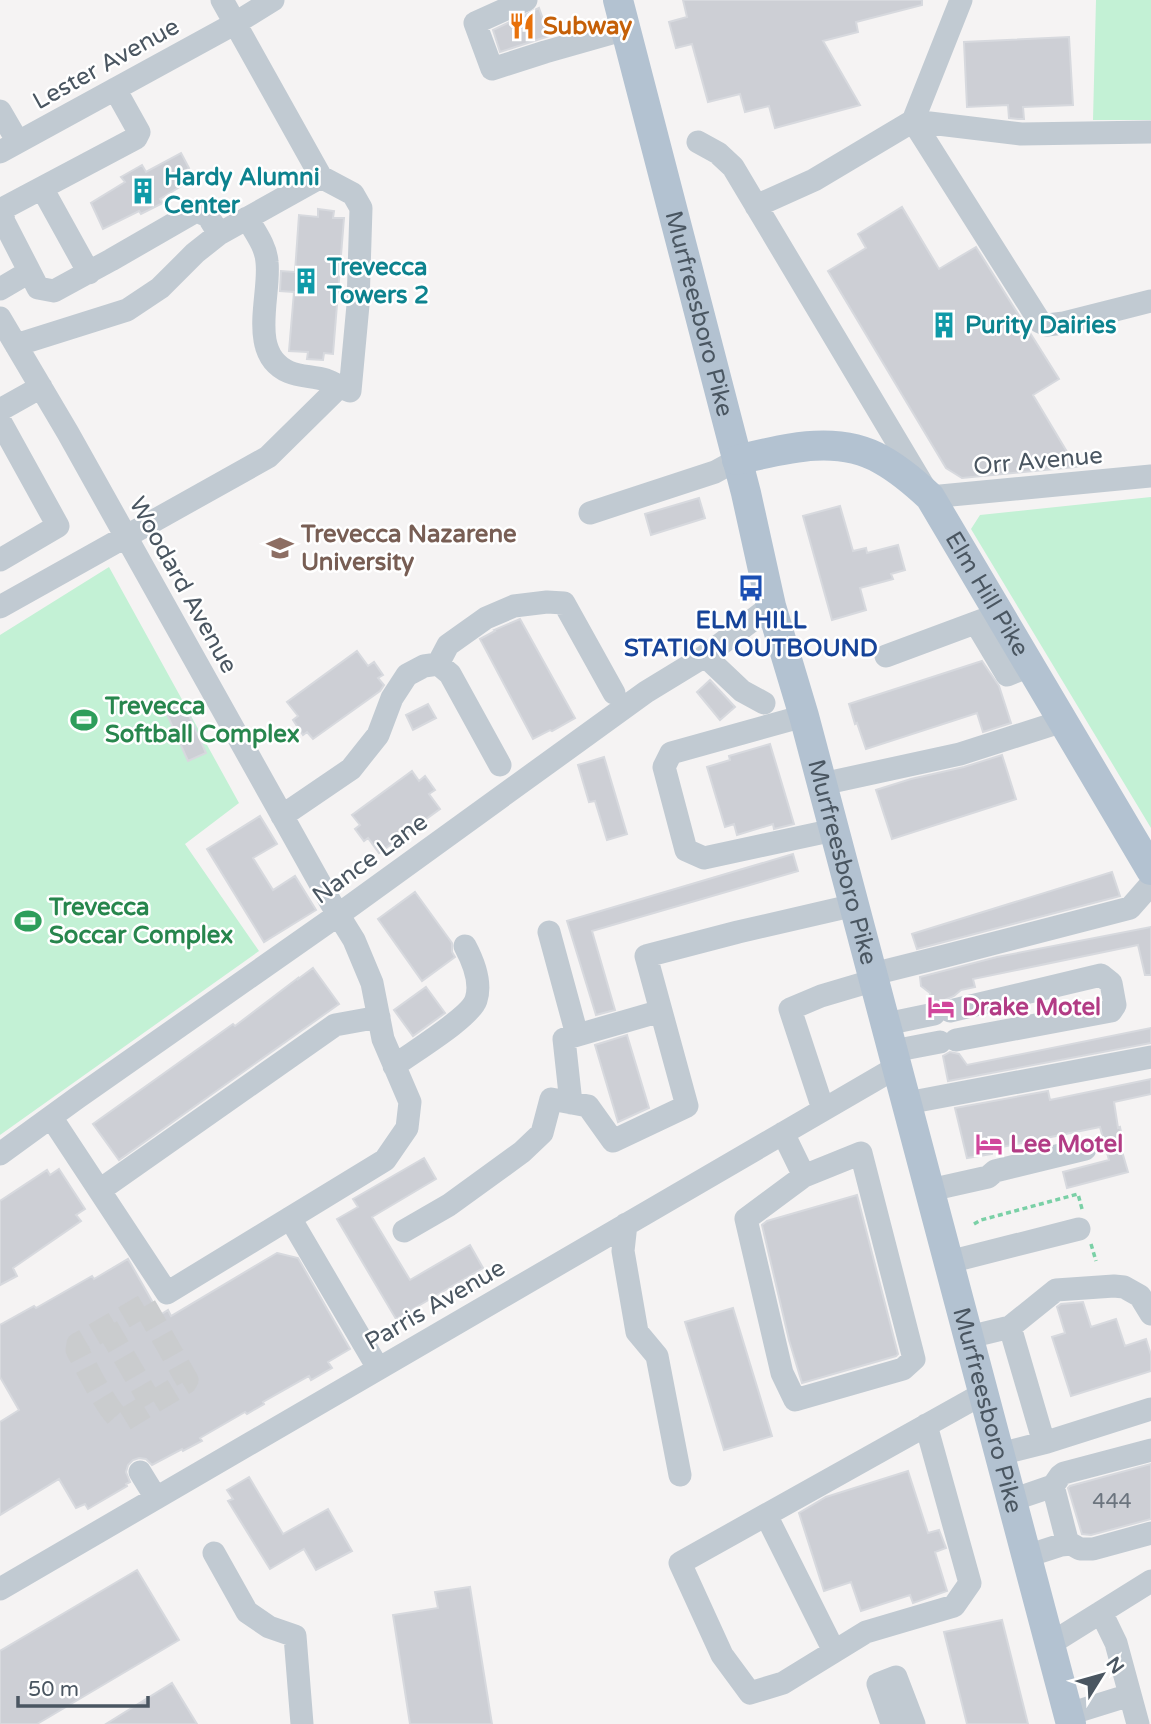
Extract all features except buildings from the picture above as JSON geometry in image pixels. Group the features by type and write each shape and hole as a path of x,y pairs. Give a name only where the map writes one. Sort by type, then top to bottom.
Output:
{"main road":[{"name":"Murfreesboro Pike","path":"618,0 737,460 771,606 855,905 1070,1719"},
{"name":"Elm Hill Pike","path":"737,460 798,447 825,445 851,448 880,458 905,474 930,497 988,619 1030,666 1063,721 1148,883"}],"street":[{"path":"222,0 321,177 353,194 361,208 358,305 351,391 326,380 288,372 274,360 267,348 263,327 268,263 264,246 247,218"},
{"name":"Lester Avenue","path":"9,147 273,0"},
{"path":"526,0 475,23 492,69 626,29"},
{"path":"756,206 814,180 913,121 961,0"},
{"path":"115,89 139,132 136,138 4,208 3,220 38,288 54,290 89,273 196,211 208,216 219,234"},
{"path":"0,111 9,147"},
{"path":"913,121 1021,134 1151,132"},
{"path":"913,121 1040,322 1047,326 1064,323 1151,300"},
{"path":"698,142 718,153 733,167 930,497"},
{"path":"16,345 127,310 160,288 195,253 219,234 321,177"},
{"path":"42,188 89,273"},
{"path":"0,289 29,272"},
{"name":"Woodard Avenue","path":"0,318 354,940 372,983 383,1039 410,1102 407,1128 384,1160 160,1297 100,1190"},
{"path":"0,607 268,457 340,386"},
{"path":"0,410 41,387"},
{"path":"0,421 58,526 3,552"},
{"path":"590,513 715,472 737,460"},
{"name":"Orr Avenue","path":"930,497 1151,476"},
{"path":"438,664 448,645 486,618 514,606 564,603 614,693"},
{"name":"Nance Lane","path":"0,1154 338,915 646,692 705,656 771,606"},
{"path":"886,656 988,619"},
{"path":"705,656 742,691 764,703"},
{"path":"282,816 351,769 378,735 392,698 407,675 424,666 438,664 450,674 500,765"},
{"path":"804,716 671,753 664,768 679,827 686,850 704,858 834,830"},
{"path":"822,784 960,754 1063,721"},
{"path":"823,1109 790,1009 874,977 1130,908 1148,883"},
{"path":"404,1231 449,1205 522,1152 542,1133 551,1099 588,1106 613,1141 687,1106 646,957 855,905"},
{"path":"549,932 577,1035"},
{"path":"394,1066 464,1015 476,1001 477,982 472,960 465,946"},
{"path":"1101,975 1111,983 1115,1005 1111,1011 954,1040 892,1047 947,1011 1101,975"},
{"path":"571,1103 564,1039 661,1011"},
{"path":"947,1011 954,1040"},
{"path":"51,1117 100,1190 335,1025 379,1017"},
{"name":"Parris Avenue","path":"0,1589 823,1109 892,1047"},
{"path":"907,1103 1151,1057"},
{"path":"783,1133 804,1176"},
{"path":"930,1190 988,1177 995,1171 1085,1149"},
{"path":"861,1153 914,1359 903,1369 795,1400 782,1373 746,1219 804,1176 861,1153"},
{"path":"290,1218 378,1368"},
{"path":"626,1224 623,1251 637,1332 657,1356 680,1475"},
{"path":"949,1262 1079,1228"},
{"path":"969,1337 1010,1327 1056,1290 1124,1287 1140,1296 1151,1314"},
{"path":"1010,1327 1044,1443"},
{"path":"926,1425 970,1583 954,1606 866,1632 783,1684 750,1693 722,1655 680,1563 926,1425 984,1393"},
{"path":"1000,1454 1151,1409"},
{"path":"1012,1500 1053,1486 1064,1473 1151,1450"},
{"path":"140,1472 156,1498"},
{"path":"1053,1486 1068,1544"},
{"path":"766,1515 834,1651"},
{"path":"1027,1556 1068,1544 1080,1549 1093,1549 1151,1533"},
{"path":"214,1553 247,1612 269,1627 295,1636 302,1724"},
{"path":"1050,1644 1151,1581"},
{"path":"1101,1612 1116,1643 1138,1724"},
{"path":"892,1724 878,1684 896,1676 914,1724"},
{"path":"1070,1719 1130,1695"}],"green space":[{"path":"1096,0 1151,0 1151,120 1093,120"},
{"path":"1151,497 1151,828 971,529 980,515"},
{"path":"109,567 239,803 185,844 259,951 0,1135 0,635"}],"tunnel":[{"path":"145,1306 187,1380 122,1421 110,1409 77,1350 78,1344 152,1301"},
{"path":"107,1327 151,1403"}],"place":[{"name":"Subway","path":"522,26"},
{"name":"Hardy Alumni Center","path":"143,191"},
{"name":"Trevecca Towers 2","path":"306,281"},
{"name":"Purity Dairies","path":"944,325"},
{"name":"Trevecca Nazarene University","path":"280,548"},
{"name":"ELM HILL STATION OUTBOUND","path":"751,588"},
{"name":"Trevecca Softball Complex","path":"84,720"},
{"name":"Trevecca Soccar Complex","path":"28,921"},
{"name":"Drake Motel","path":"941,1007"},
{"name":"Lee Motel","path":"989,1144"}]}
